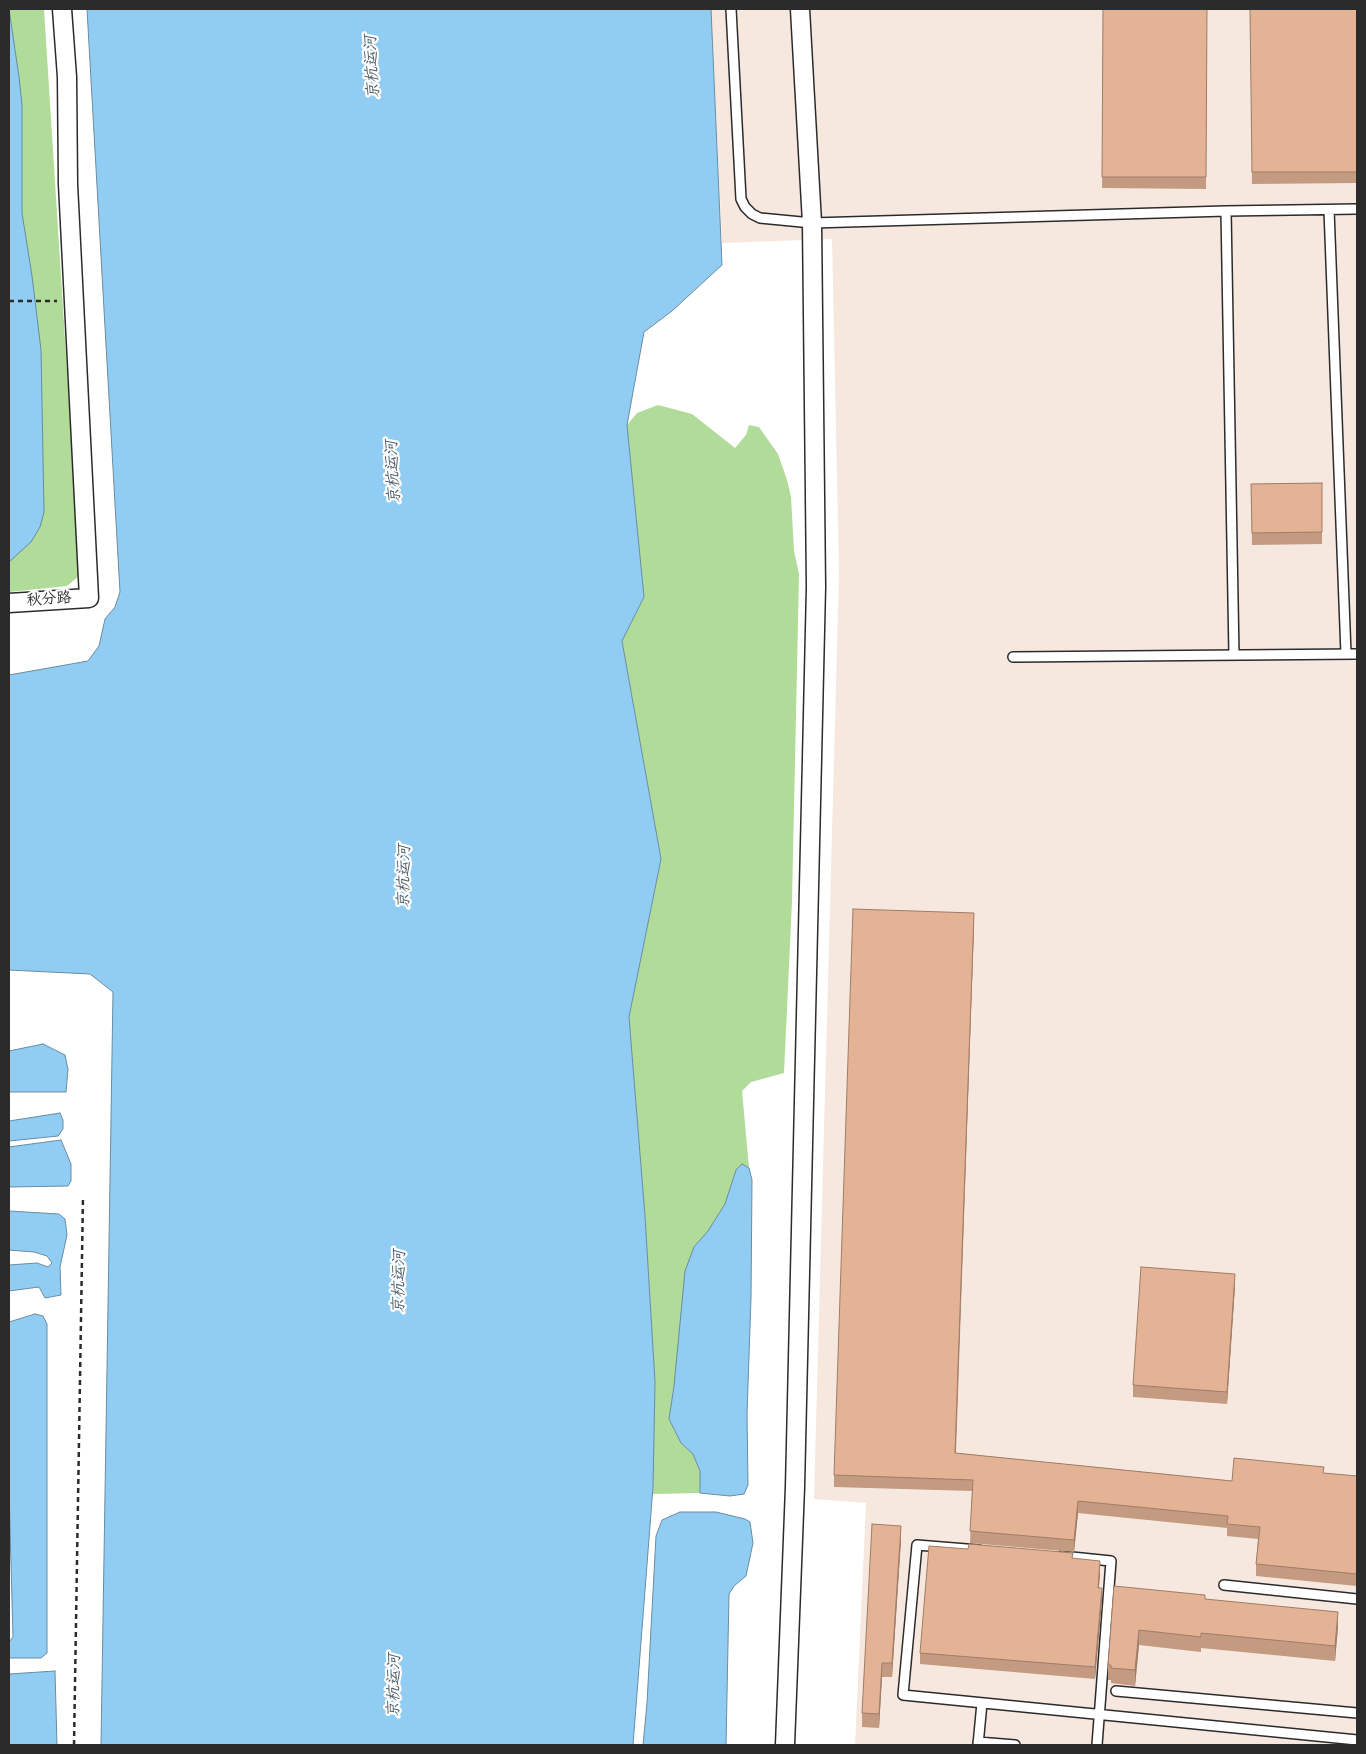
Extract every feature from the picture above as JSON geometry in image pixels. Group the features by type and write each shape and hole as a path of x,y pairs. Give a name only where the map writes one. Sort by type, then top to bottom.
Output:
{"street":[{"name":"秋分路","path":"9,603 89,598 68,184 68,77 62,9"},
{"path":"785,1745 795,1487 816,587 812,223 800,9"}],"lane":[{"path":"732,9 741,199 745,207 752,214 760,218 812,223 1357,209"},
{"path":"1329,210 1346,654"},
{"path":"1226,211 1234,655"},
{"path":"1013,657 1357,654"},
{"path":"985,1550 917,1545 903,1695 1357,1740"},
{"path":"1053,1556 1112,1560 1096,1745"},
{"path":"1224,1585 1357,1598"},
{"path":"1116,1691 1357,1713"},
{"path":"982,1703 978,1744 1015,1745"}],"path":[{"path":"9,301 40,301"},
{"path":"74,1745 83,1197"}],"shaded area":[{"path":"711,9 1357,9 1357,1745 855,1745 866,1503 814,1499 839,573 832,239 722,243"}],"green space":[{"path":"9,9 44,9 80,575 67,586 9,592"},
{"path":"658,405 692,414 735,448 746,435 749,425 759,427 778,454 787,480 791,497 794,551 799,574 792,901 784,1073 751,1082 742,1091 749,1168 742,1164 736,1170 725,1204 708,1231 694,1247 669,1419 681,1443 693,1454 700,1471 700,1493 652,1494 655,1382 645,1216 629,1017 661,859 622,640 644,597 627,425 637,413"}],"water":[{"path":"9,9 22,105 22,213 41,350 44,512 40,527 31,542 9,562"},
{"name":"京杭运河","path":"87,9 711,9 722,265 672,311 644,332 627,425 644,597 622,641 661,859 629,1017 645,1216 655,1382 653,1487 633,1745 101,1745 113,992 90,974 9,970 9,675 88,661 99,646 105,619 115,607 120,592"},
{"path":"43,1044 65,1055 68,1069 66,1092 9,1092 9,1051"},
{"path":"60,1113 63,1120 63,1129 58,1136 9,1141 9,1121"},
{"path":"61,1140 71,1164 71,1181 68,1186 9,1187 9,1147"},
{"path":"742,1164 749,1168 752,1180 751,1298 747,1414 748,1485 744,1494 730,1496 700,1493 700,1471 693,1454 681,1443 669,1419 685,1271 694,1247 708,1231 725,1204 736,1170"},
{"path":"9,1211 59,1214 65,1219 67,1235 60,1267 61,1295 45,1298 39,1287 9,1291 9,1265 37,1263 48,1267 52,1263 47,1256 34,1252 9,1250"},
{"path":"35,1314 43,1316 47,1324 47,1653 41,1658 9,1658 9,1642 13,1637 9,1491 9,1322"},
{"path":"680,1512 716,1512 750,1522 753,1543 746,1576 734,1586 729,1594 726,1745 643,1745 656,1536 662,1520"},
{"path":"55,1671 57,1745 9,1745 9,1674"}],"building":[{"path":"1103,9 1207,9 1206,177 1102,177"},
{"path":"1250,9 1357,9 1357,172 1252,172"},
{"path":"1322,483 1322,532 1252,533 1251,484"},
{"path":"853,909 974,913 955,1453 1232,1481 1234,1458 1324,1467 1323,1473 1357,1476 1357,1574 1256,1564 1260,1527 1227,1524 1228,1516 1078,1501 1074,1540 970,1531 973,1480 834,1475"},
{"path":"1141,1267 1235,1274 1227,1392 1133,1385"},
{"path":"872,1524 901,1526 892,1663 882,1663 879,1714 862,1713"},
{"path":"969,1544 1073,1553 1072,1558 1100,1561 1098,1588 1102,1588 1095,1667 920,1653 929,1546 968,1549"},
{"path":"1114,1586 1205,1595 1205,1599 1338,1612 1335,1646 1201,1633 1201,1637 1139,1630 1135,1670 1111,1668 1111,1665 1108,1665"}]}
